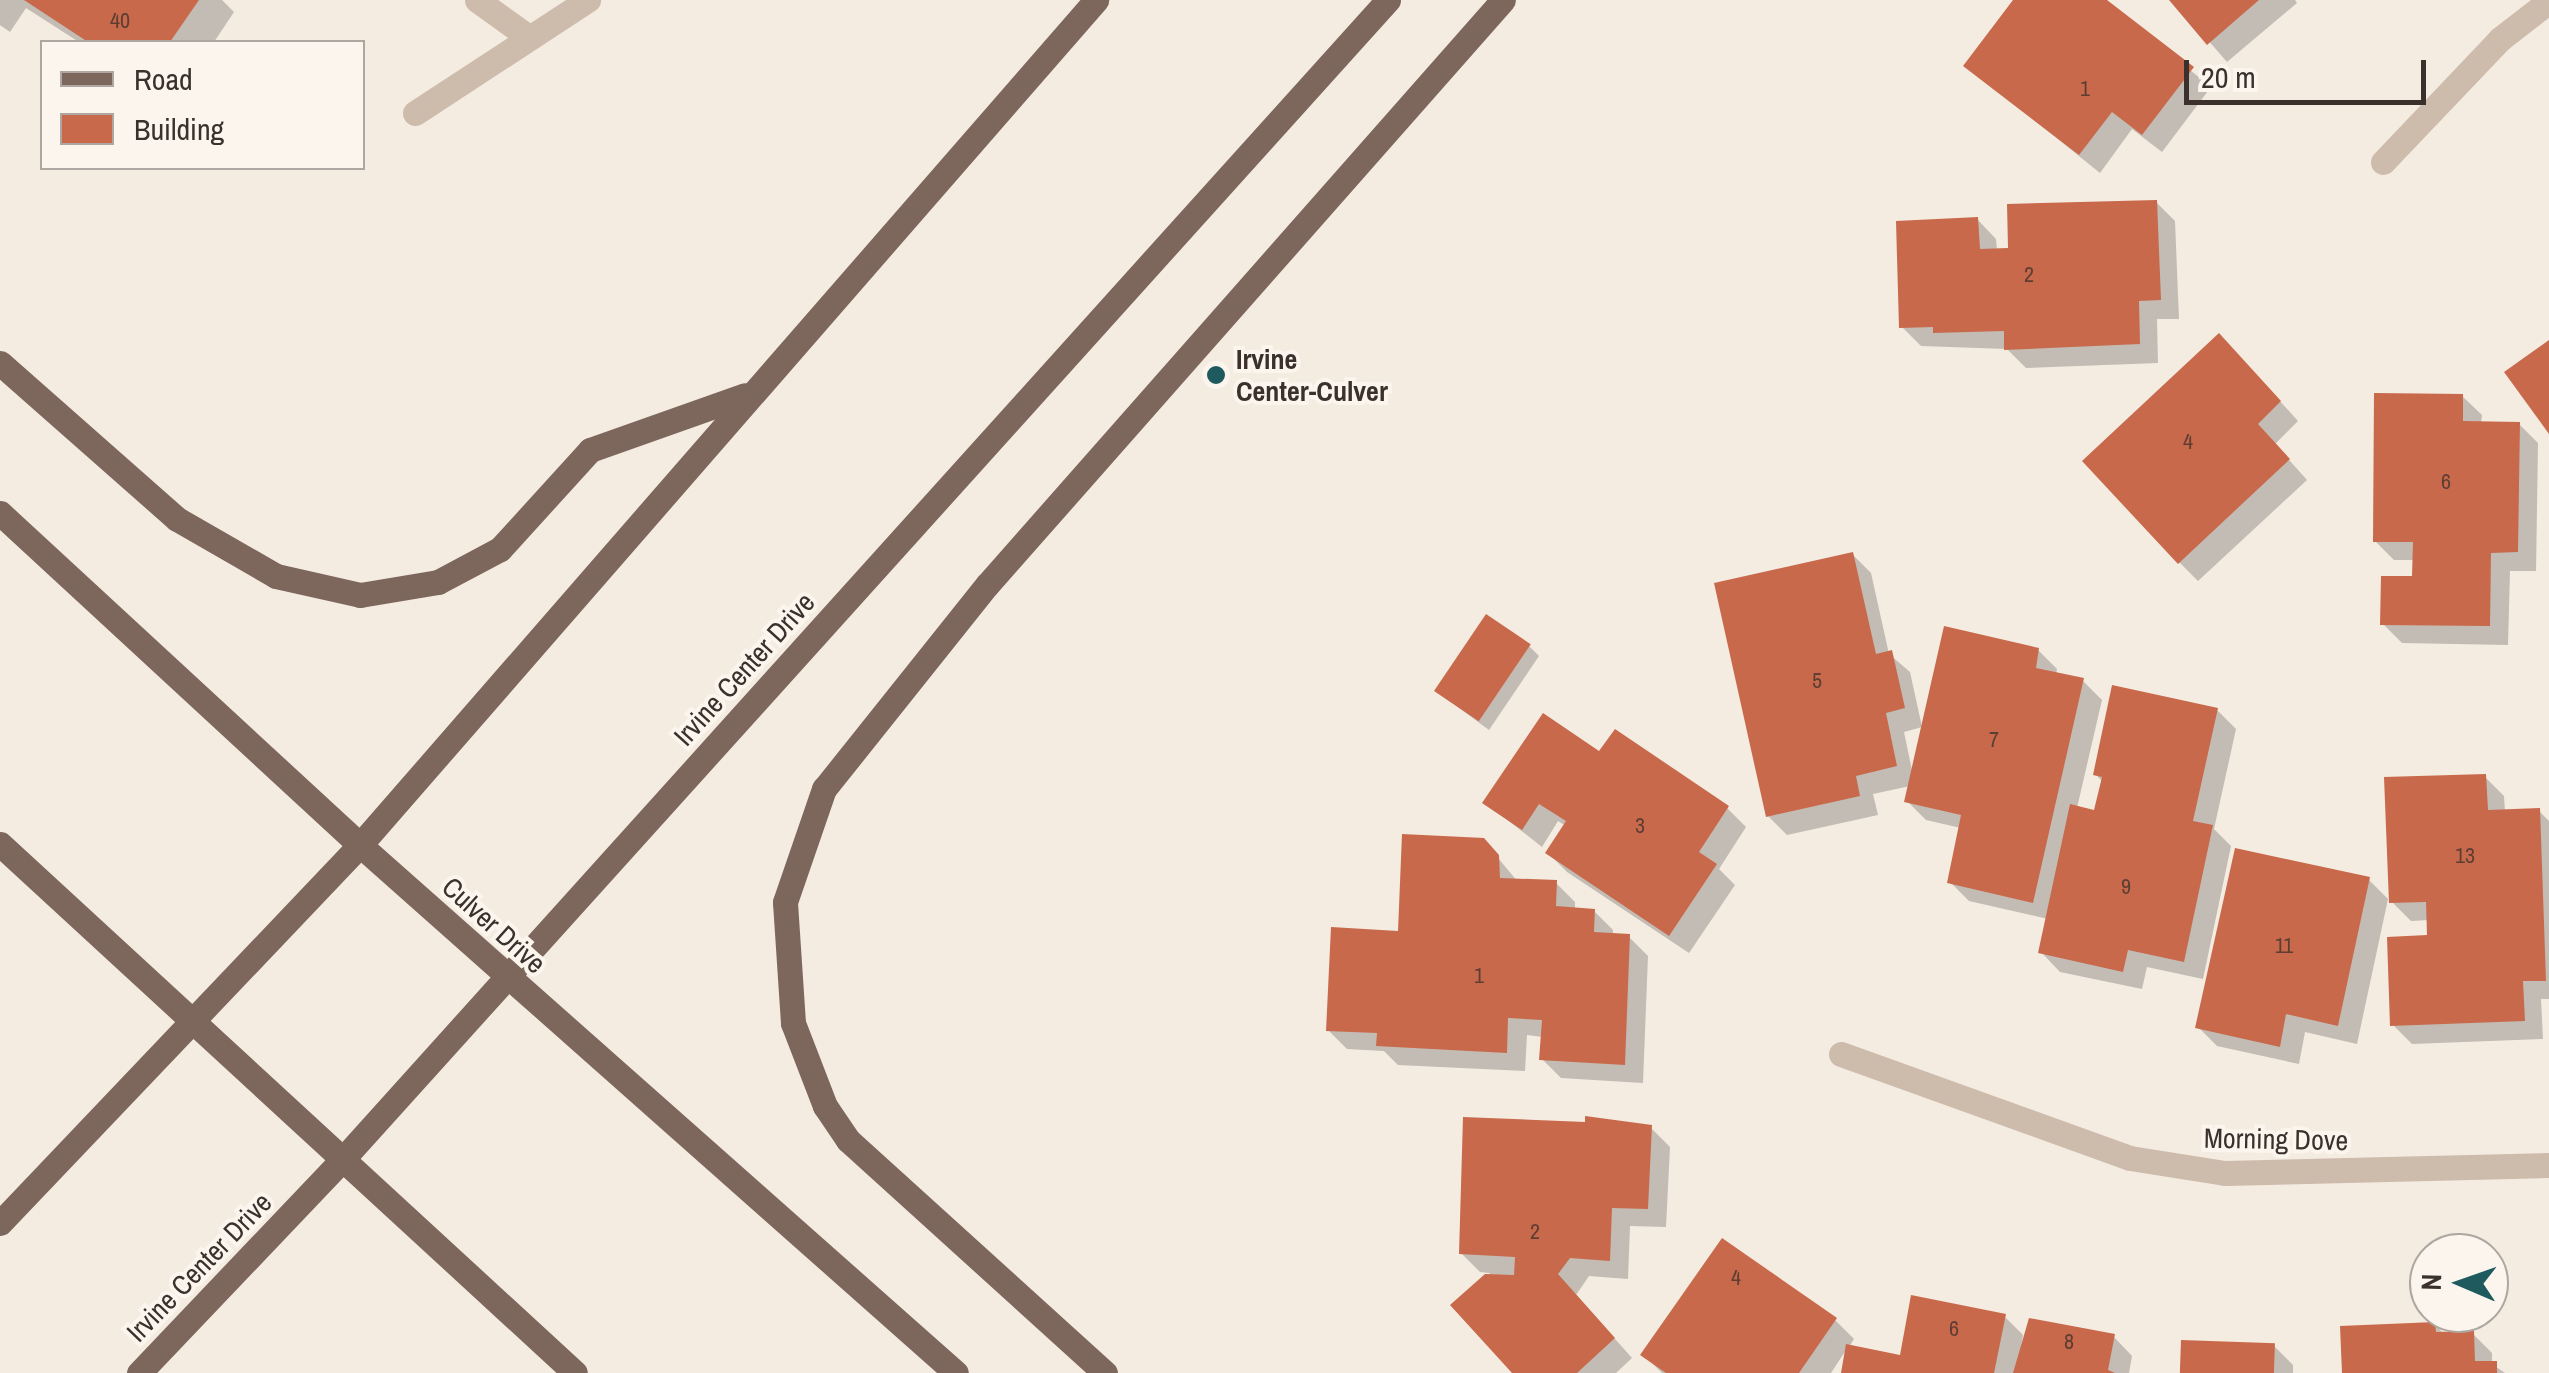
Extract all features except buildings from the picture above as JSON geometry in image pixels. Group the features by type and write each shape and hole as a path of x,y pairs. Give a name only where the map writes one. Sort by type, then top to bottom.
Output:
{"main road":[{"path":"0,1223 360,845 1096,0"},
{"name":"Irvine Center Drive","path":"138,1373 342,1160 1388,0"},
{"path":"1106,1373 848,1140 825,1106 793,1023 785,902 824,789 986,585 1503,0"},
{"path":"0,364 178,519 276,576 360,594 438,582 500,549 590,450 750,393"},
{"name":"Culver Drive","path":"0,513 360,845 956,1373"},
{"path":"0,844 190,1023 576,1373"}],"street":[{"path":"477,0 530,38"},
{"path":"415,113 588,0"},
{"path":"2383,162 2500,39 2549,0"},
{"name":"Morning Dove","path":"1840,1054 2130,1158 2225,1174 2549,1165"}],"place":[{"name":"Irvine Center-Culver","path":"1216,375"}]}
